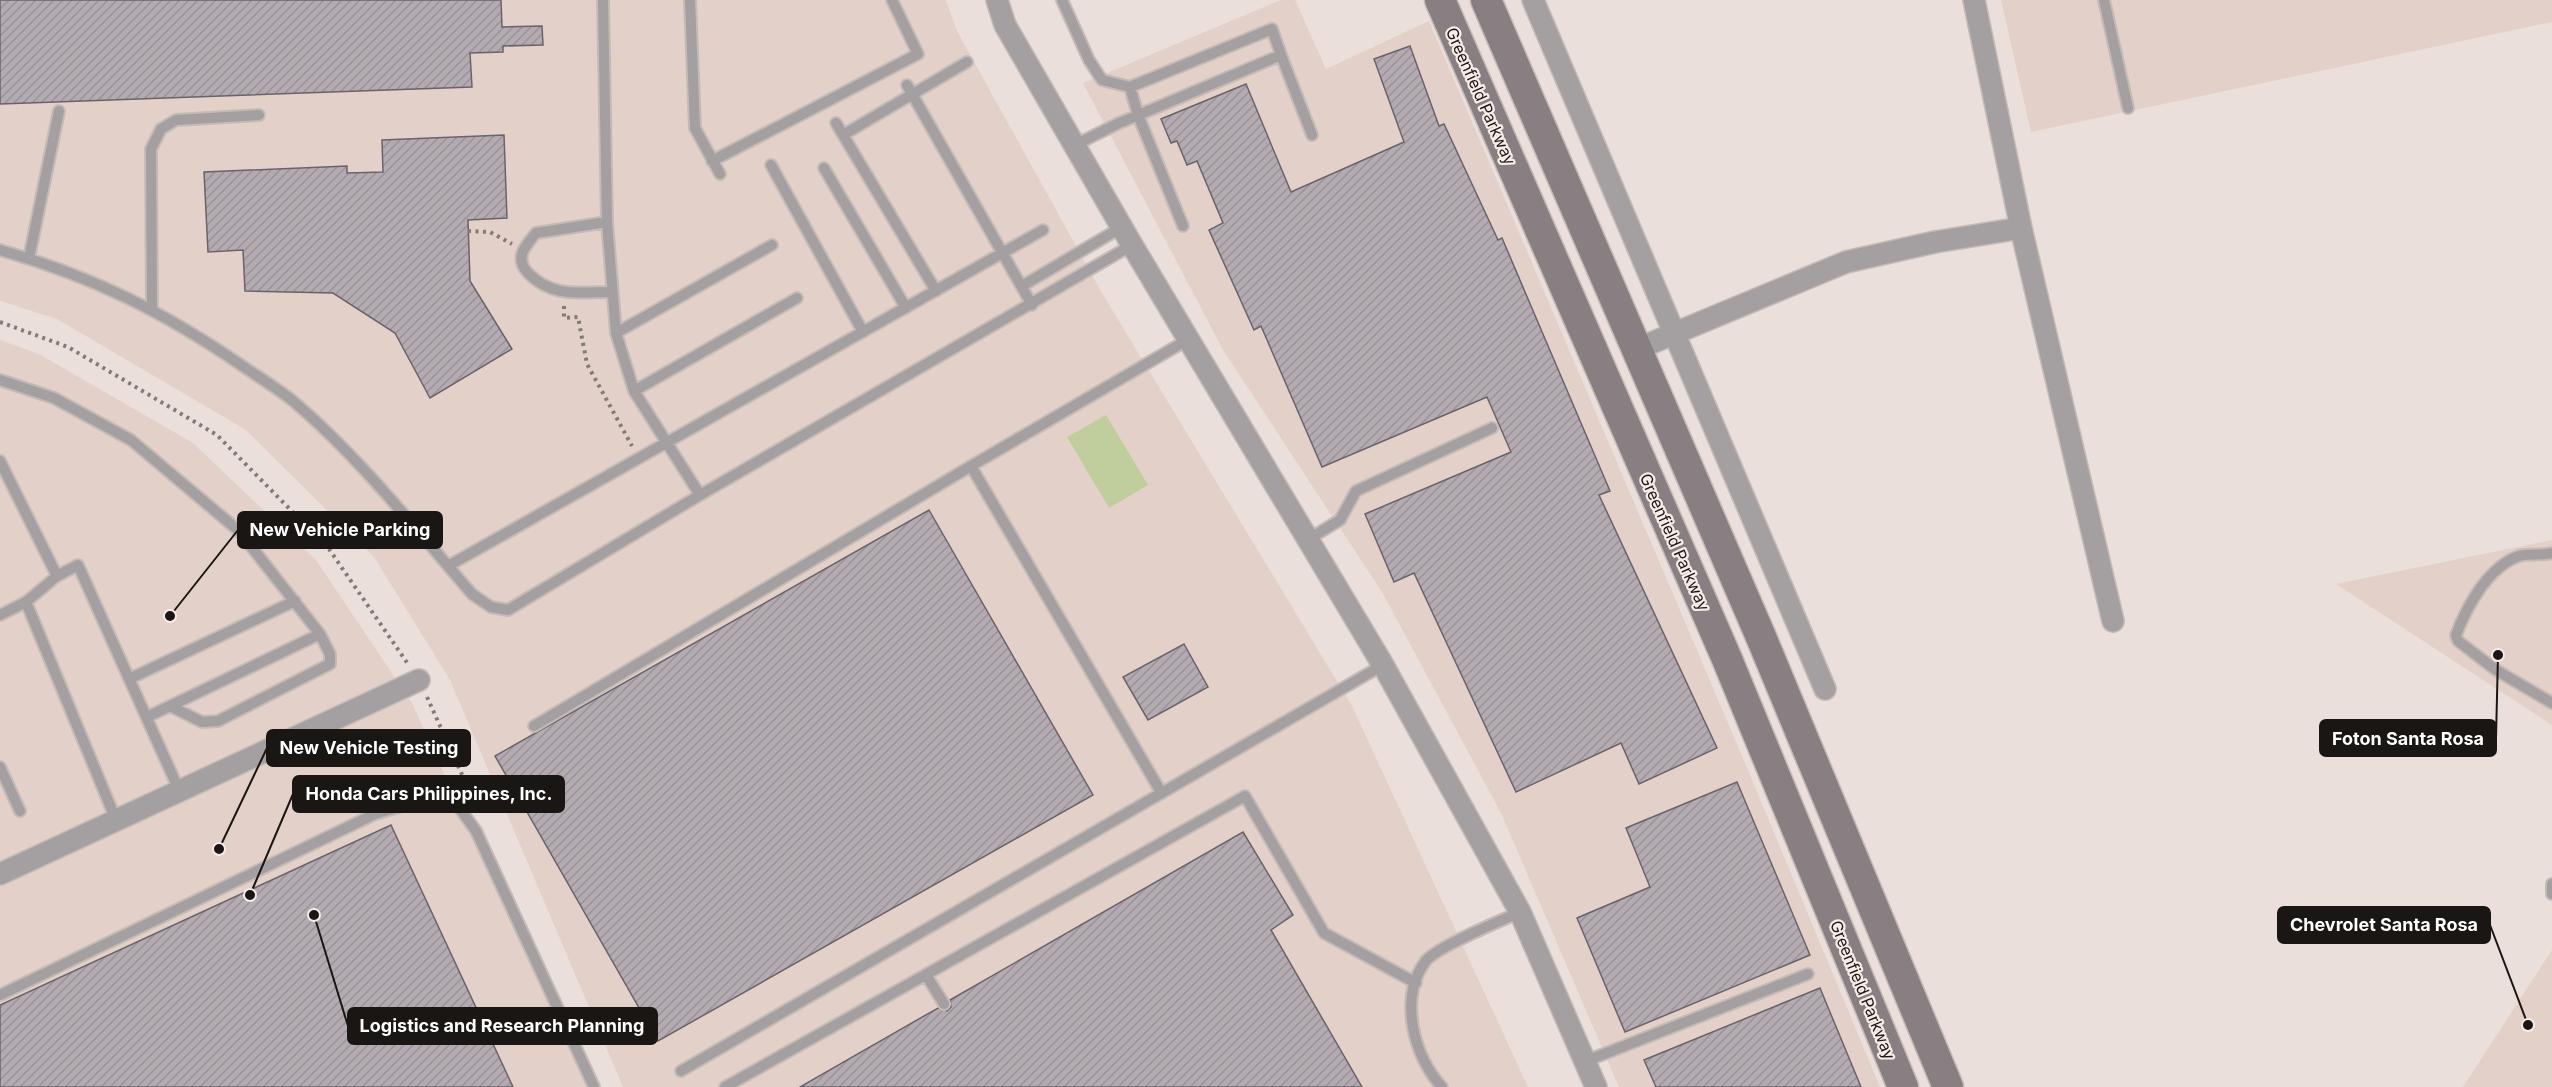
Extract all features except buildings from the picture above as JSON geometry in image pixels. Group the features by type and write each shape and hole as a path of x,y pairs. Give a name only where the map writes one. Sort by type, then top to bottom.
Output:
{"main road":[{"name":"Greenfield Parkway","path":"1440,0 1727,659 1903,1087"},
{"path":"1486,0 1765,648 1948,1087"}],"street":[{"path":"997,0 1005,25 1127,236 1383,665 1520,912 1586,1061 1590,1085"},
{"path":"1533,0 1825,689"},
{"path":"1974,0 2021,228 2112,621"},
{"path":"1637,349 1845,262 1935,242 2021,228"},
{"path":"0,874 419,680"}],"lane":[{"path":"603,0 607,222 616,333 634,391 700,495"},
{"path":"690,0 695,128 720,174"},
{"path":"712,161 918,54 892,0"},
{"path":"1062,0 1089,60 1102,80 1130,87 1272,29 1312,135"},
{"path":"2104,0 2128,108"},
{"path":"1075,145 1138,115 1281,54"},
{"path":"843,135 910,90 967,62"},
{"path":"1130,87 1138,115 1183,226"},
{"path":"910,90 1032,305"},
{"path":"29,258 59,111"},
{"path":"152,310 151,148 161,129 176,120 259,115"},
{"path":"836,123 936,291"},
{"path":"771,165 863,332"},
{"path":"824,168 906,308"},
{"path":"607,222 536,233 522,249 520,258 525,270 546,288 563,292 612,292"},
{"path":"448,566 1043,230"},
{"path":"1022,286 1127,236"},
{"path":"0,250 60,267 152,310 206,341 292,401 377,483 472,594 491,607 508,610 700,495 1032,305 1127,236"},
{"path":"616,333 772,245"},
{"path":"634,391 797,298"},
{"path":"534,726 1188,339"},
{"path":"0,380 54,398 131,440 239,531 320,634 330,654 330,664 218,721 202,722 170,706"},
{"path":"1307,540 1340,520 1356,491 1492,428"},
{"path":"0,461 57,576"},
{"path":"971,466 1161,792"},
{"path":"2552,553 2520,556 2499,567 2476,595 2456,635 2458,641 2496,670 2552,703"},
{"path":"0,615 26,602 57,576 78,565 180,790"},
{"path":"129,679 295,601"},
{"path":"26,602 116,820"},
{"path":"147,717 320,634"},
{"path":"681,1071 1383,665"},
{"path":"0,767 20,811"},
{"path":"0,995 375,814 448,792 476,831 594,1087"},
{"path":"725,1087 1245,796 1324,933 1416,983"},
{"path":"2552,884 2552,894"},
{"path":"1442,1087 1421,1056 1413,1030 1411,1005 1416,983 1426,960 1460,939 1520,912"},
{"path":"1586,1061 1808,974"},
{"path":"926,975 944,1004"}],"path":[{"path":"468,231 490,232 522,249"},
{"path":"563,292 564,318 578,317 587,364 640,459"},
{"path":"0,322 68,347 217,435 329,549 419,680 477,808"}],"shaded area":[{"path":"0,0 946,0 957,31 1102,293 1352,706 1528,1087 623,1087 450,680 374,557 246,430 57,319 0,301"},
{"path":"1281,0 1295,0 1326,69 1429,21 1748,770 1880,1087 1619,1087 1501,813 1382,592 1223,350 1083,83"},
{"path":"2001,0 2552,0 2552,22 2031,132"},
{"path":"0,340 39,354 193,443 316,560 412,703 587,1087 0,1087"},
{"path":"2552,540 2552,725 2336,584"},
{"path":"2552,950 2552,1087 2463,1087 2546,959"}],"green space":[{"path":"1106,415 1148,485 1109,508 1067,437"}],"place":[{"name":"New Vehicle Parking","path":"170,616"},
{"name":"Foton Santa Rosa","path":"2498,655"},
{"name":"New Vehicle Testing","path":"219,849"},
{"name":"Honda Cars Philippines, Inc.","path":"250,895"},
{"name":"Logistics and Research Planning","path":"314,915"},
{"name":"Chevrolet Santa Rosa","path":"2528,1025"}]}
